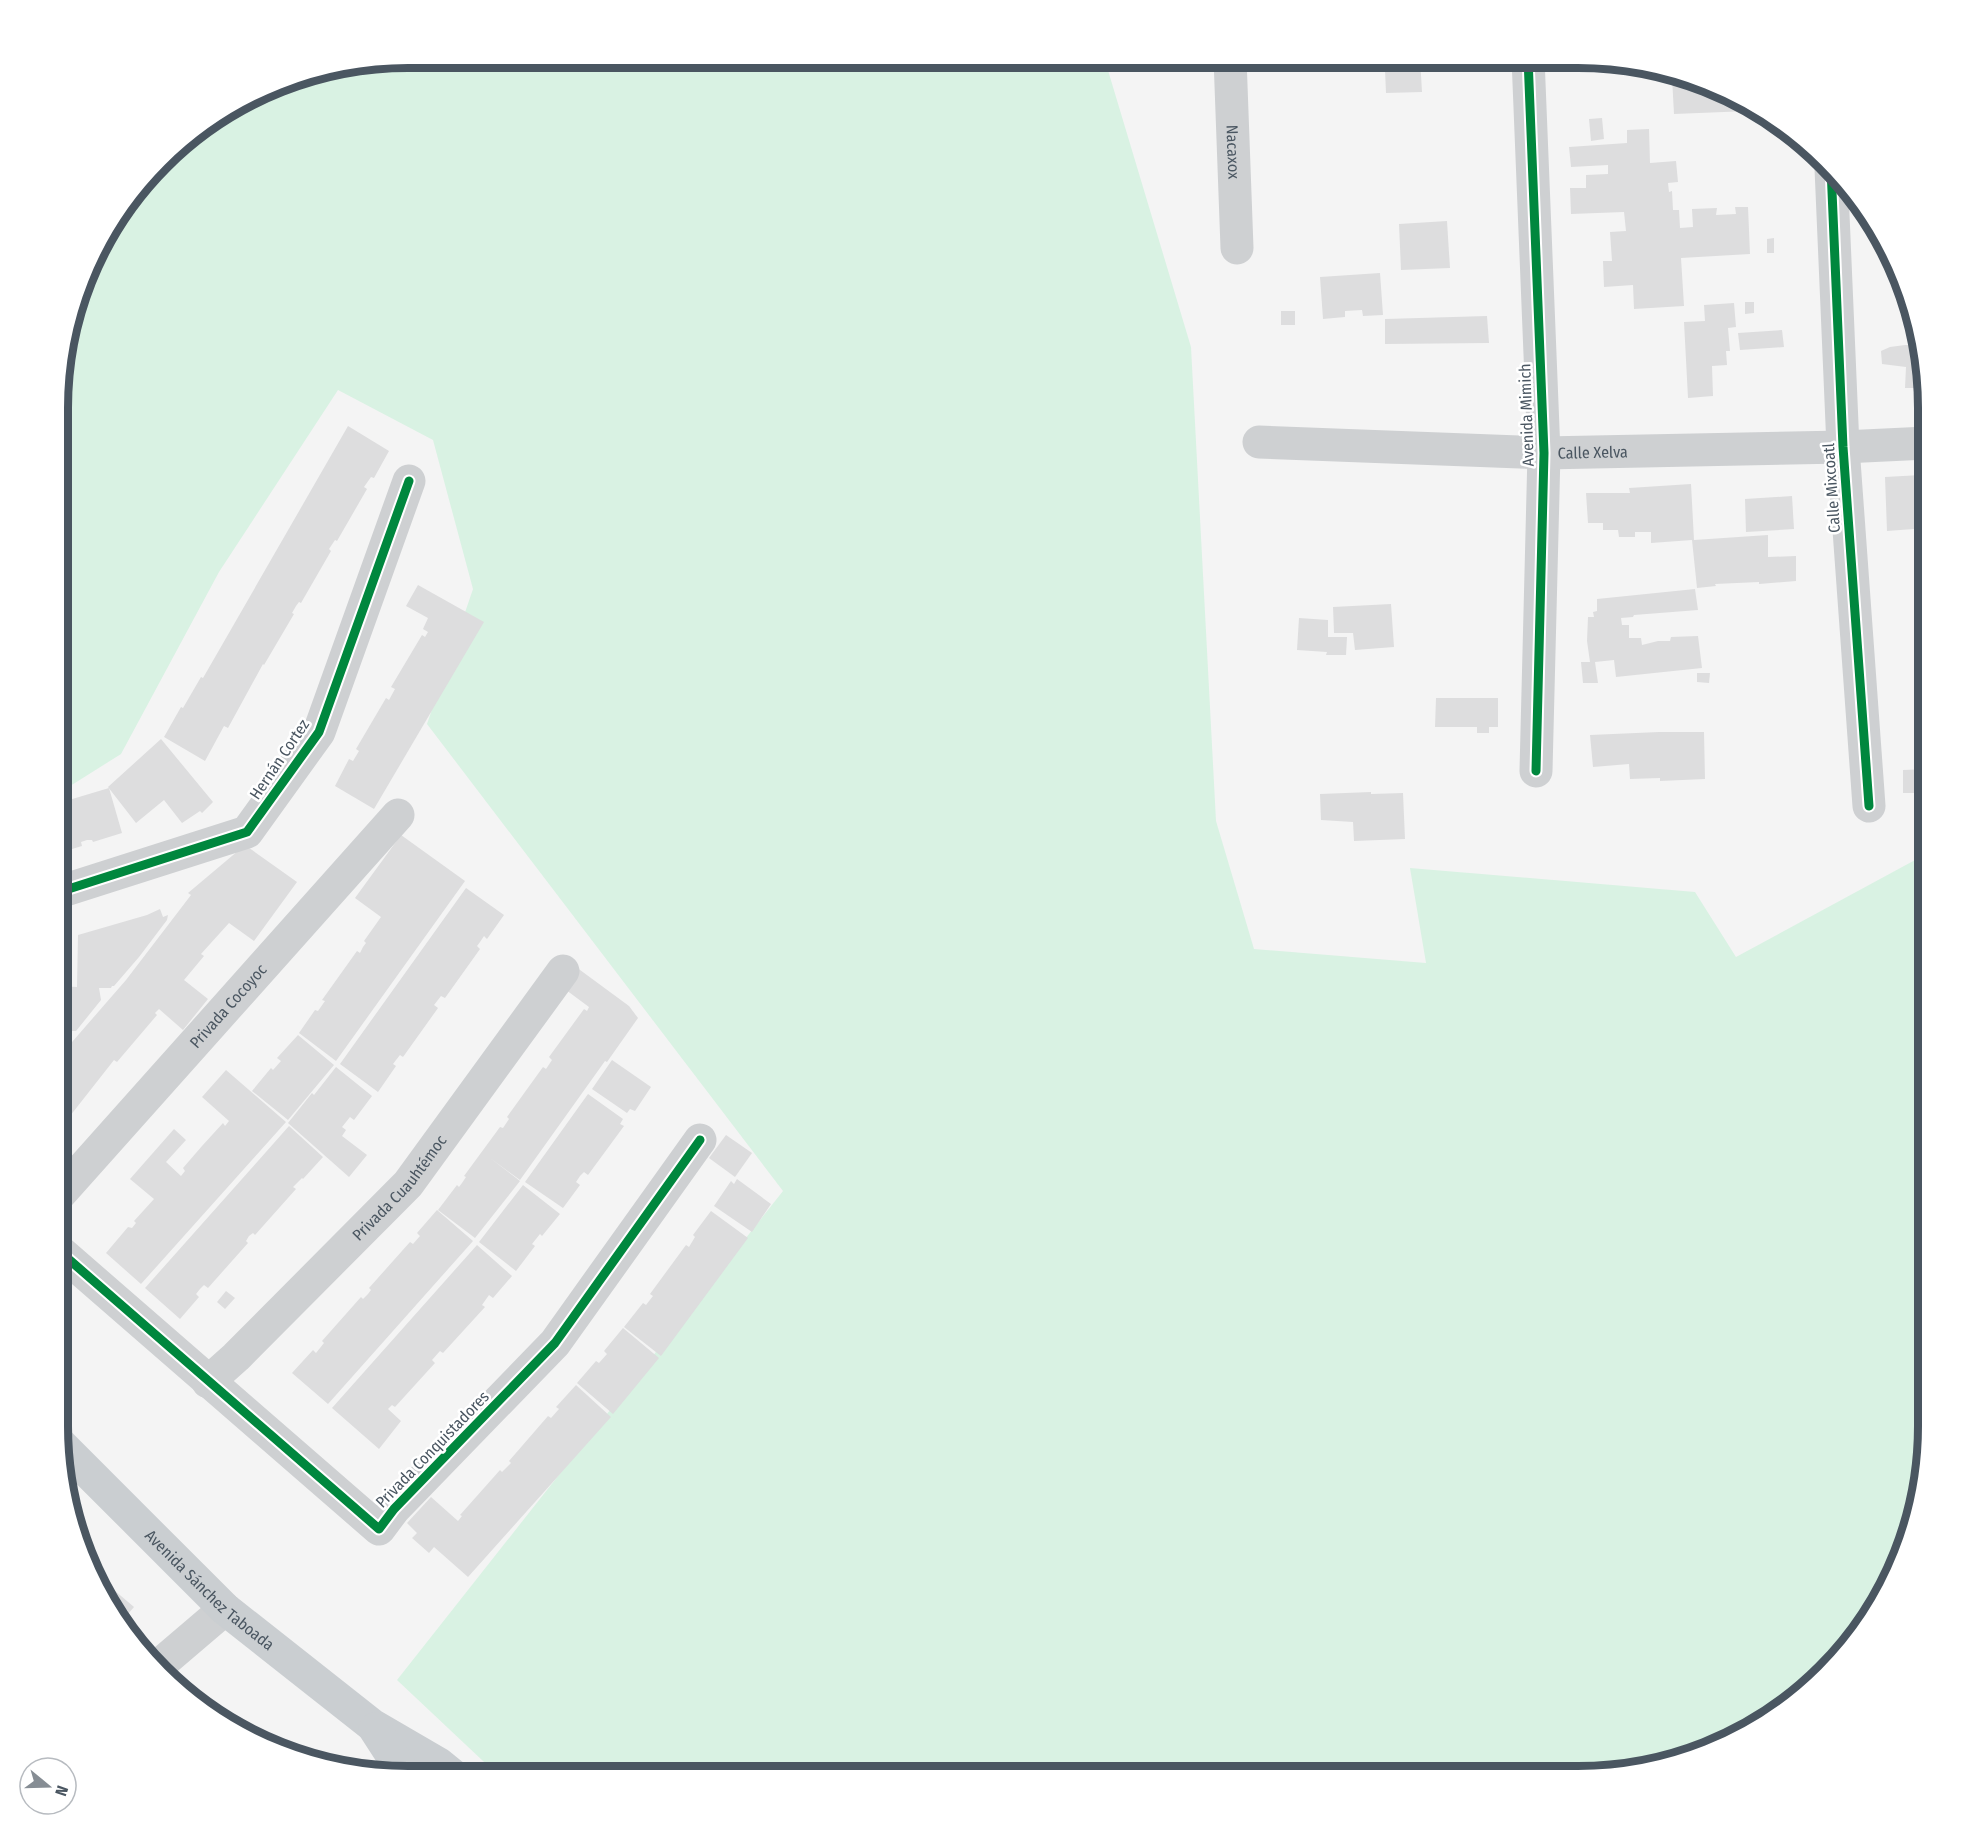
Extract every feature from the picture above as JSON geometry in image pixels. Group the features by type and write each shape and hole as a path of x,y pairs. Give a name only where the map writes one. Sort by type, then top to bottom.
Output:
{"main road":[{"name":"Avenida Sánchez Taboada","path":"68,1452 225,1609 372,1725 441,1766"},
{"name":"Avenida Sánchez Taboada","path":"372,1725 399,1766"}],"street":[{"name":"Nacaxox","path":"1230,68 1237,248"},
{"name":"Avenida Mimich","path":"1528,68 1544,453 1536,771"},
{"name":"Calle Mixcoatl","path":"1832,181 1843,447 1869,806"},
{"name":"Calle Xelva","path":"1259,442 1544,453 1918,443"},
{"name":"Hernán Cortez","path":"68,889 247,832 319,732 409,481"},
{"name":"Privada Cocoyoc","path":"68,1185 398,815"},
{"name":"Privada Cuauhtémoc","path":"208,1382 236,1357 408,1184 562,971"},
{"name":"Privada Conquistadores","path":"68,1259 379,1529 394,1509 555,1343 700,1140"},
{"path":"163,1662 225,1609"}],"green space":[{"path":"385,68 1107,68 1191,347 1216,821 1254,949 1426,963 1410,868 1695,892 1736,957 1918,858 1918,1427 1911,1493 1892,1557 1872,1597 1847,1634 1818,1667 1785,1696 1748,1721 1708,1741 1666,1755 1622,1764 1600,1766 488,1766 397,1680 783,1191 427,724 473,589 433,440 338,390 219,572 121,754 68,787 68,385 70,363 79,319 93,277 113,237 152,183 200,138 237,113 277,93 319,79"}],"building":[{"path":"1361,68 1421,68 1422,92 1386,93 1385,70 1361,71"},
{"path":"1672,81 1708,93 1744,111 1674,114"},
{"path":"1602,118 1604,139 1591,141 1589,119"},
{"path":"1649,129 1650,163 1676,161 1678,182 1668,183 1669,192 1672,191 1673,210 1679,210 1680,228 1693,227 1692,209 1717,208 1716,215 1736,214 1735,207 1748,207 1750,254 1681,258 1684,306 1634,309 1633,285 1604,287 1603,261 1612,261 1610,232 1626,231 1624,212 1571,214 1570,188 1586,188 1586,175 1608,174 1608,165 1571,167 1569,147 1627,143 1627,130"},
{"path":"1447,221 1450,268 1401,270 1399,224"},
{"path":"1774,238 1774,253 1767,253 1767,239"},
{"path":"1380,273 1383,315 1363,316 1362,310 1345,311 1345,317 1323,319 1320,277"},
{"path":"1745,302 1754,302 1754,313 1745,314"},
{"path":"1734,303 1736,327 1728,328 1730,351 1726,351 1727,365 1712,366 1713,396 1688,398 1684,322 1705,321 1704,305"},
{"path":"1281,311 1295,311 1295,325 1281,325"},
{"path":"1487,316 1489,343 1385,344 1385,319"},
{"path":"1782,330 1784,347 1740,350 1738,333"},
{"path":"1912,345 1917,388 1905,388 1906,367 1882,364 1881,351 1890,347"},
{"path":"348,426 389,451 374,478 371,477 364,487 367,489 337,541 335,540 329,549 331,551 301,603 299,602 296,606 292,613 294,614 228,728 224,726 205,761 164,737 181,707 183,708 201,677 203,678"},
{"path":"1918,475 1918,529 1887,531 1885,477"},
{"path":"1691,484 1694,540 1768,535 1768,557 1796,556 1796,581 1715,584 1716,586 1697,588 1692,540 1651,543 1651,532 1635,532 1635,537 1619,537 1618,530 1603,530 1603,523 1588,523 1586,493 1630,493 1629,488"},
{"path":"1792,496 1794,529 1746,532 1745,499"},
{"path":"1914,577 1918,577 1917,624"},
{"path":"418,585 484,622 374,809 335,786 349,759 353,761 359,751 356,749 386,698 389,700 395,689 391,687 422,635 425,637 428,632 423,629 428,618 406,606"},
{"path":"1695,589 1698,610 1621,618 1622,625 1629,625 1629,638 1641,638 1642,645 1670,641 1671,637 1698,636 1702,668 1616,677 1614,660 1595,662 1598,683 1583,683 1581,662 1590,662 1587,641 1588,617 1594,617 1593,612 1597,611 1597,599"},
{"path":"1391,604 1394,647 1355,650 1353,633 1334,633 1333,607"},
{"path":"1299,618 1328,620 1328,637 1347,637 1346,655 1326,655 1327,652 1297,650"},
{"path":"1915,627 1918,627 1917,658"},
{"path":"1697,673 1710,673 1709,683 1697,682"},
{"path":"1436,698 1498,698 1498,727 1489,727 1489,733 1477,733 1477,727 1435,727"},
{"path":"1704,732 1705,779 1660,781 1660,778 1630,779 1629,764 1593,767 1590,735"},
{"path":"161,739 213,802 202,813 200,811 182,823 164,800 136,823 108,787"},
{"path":"1918,769 1918,793 1903,793 1903,770"},
{"path":"109,788 122,833 93,842 87,840 81,842 82,846 68,850 68,800"},
{"path":"1371,792 1371,794 1403,793 1405,839 1354,841 1353,822 1321,820 1320,794"},
{"path":"401,835 465,881 336,1061 299,1033 315,1010 318,1011 325,1001 322,1000 357,951 360,953 366,943 364,941 381,917 355,898"},
{"path":"245,845 297,882 254,941 229,923 201,954 204,956 184,980 208,999 183,1030 159,1009 155,1013 157,1015 117,1062 114,1060 70,1116 68,1114 68,1047 126,980 191,895 188,893"},
{"path":"466,888 504,915 487,939 484,936 477,946 480,949 445,998 441,996 434,1005 438,1008 403,1057 400,1055 393,1064 396,1066 378,1092 340,1064"},
{"path":"160,909 163,917 168,915 167,920 139,957 114,986 99,988 101,1000 76,1031 68,1031 68,986 77,987 78,935"},
{"path":"576,967 629,1006 638,1018 520,1180 490,1158 520,1181 475,1238 438,1210 457,1185 459,1187 462,1183 466,1177 464,1176 500,1127 503,1128 509,1119 507,1117 543,1067 546,1069 552,1060 549,1057 584,1009 587,1011 589,1007 562,987"},
{"path":"298,1035 334,1065 288,1120 252,1091 271,1068 273,1070 281,1061 277,1058"},
{"path":"612,1060 651,1087 635,1111 630,1109 627,1113 592,1089"},
{"path":"336,1067 372,1096 354,1120 350,1117 342,1127 346,1130 342,1136 367,1155 349,1177 288,1123"},
{"path":"226,1070 286,1122 141,1284 106,1253 128,1227 132,1228 136,1223 134,1221 154,1199 130,1179 174,1129 186,1140 166,1162 181,1176 185,1171 183,1168 202,1146 223,1123 225,1126 229,1121 202,1097"},
{"path":"588,1094 623,1119 620,1124 624,1126 588,1175 584,1172 580,1176 576,1182 580,1185 563,1208 525,1182"},
{"path":"289,1126 323,1157 293,1187 296,1189 255,1235 253,1233 249,1236 246,1241 248,1243 208,1288 204,1285 200,1289 196,1294 199,1297 180,1319 145,1288"},
{"path":"726,1135 752,1153 735,1177 709,1158"},
{"path":"737,1179 771,1204 752,1232 714,1206 731,1181 734,1184"},
{"path":"523,1185 560,1214 542,1236 540,1234 532,1244 535,1246 516,1271 479,1242"},
{"path":"437,1210 473,1241 328,1404 292,1373 313,1350 316,1353 324,1343 322,1341 361,1297 363,1299 368,1294 371,1290 369,1288 410,1242 413,1244 420,1236 417,1233"},
{"path":"711,1211 748,1238 661,1356 624,1327 643,1303 646,1305 653,1296 650,1294 686,1245 689,1247 695,1237 693,1235"},
{"path":"477,1245 512,1276 493,1298 489,1295 482,1305 485,1307 443,1353 440,1351 432,1360 435,1363 395,1407 392,1405 388,1409 401,1421 379,1449 332,1408"},
{"path":"226,1291 235,1298 225,1309 217,1302"},
{"path":"623,1328 659,1358 613,1414 577,1383 596,1361 599,1363 607,1354 604,1351"},
{"path":"576,1385 611,1417 468,1577 434,1547 429,1553 412,1538 417,1533 407,1523 431,1497 458,1521 462,1516 460,1515 500,1470 502,1472 511,1463 509,1461 548,1416 551,1418 559,1409 556,1407"},
{"path":"106,1583 134,1607 126,1616"}],"cycle path":[{"path":"1528,68 1544,453 1536,771"},
{"path":"1832,181 1843,447 1869,806"},
{"path":"68,889 247,832 319,732 409,481"},
{"path":"68,1259 379,1529 394,1509 555,1343 700,1140"}]}
